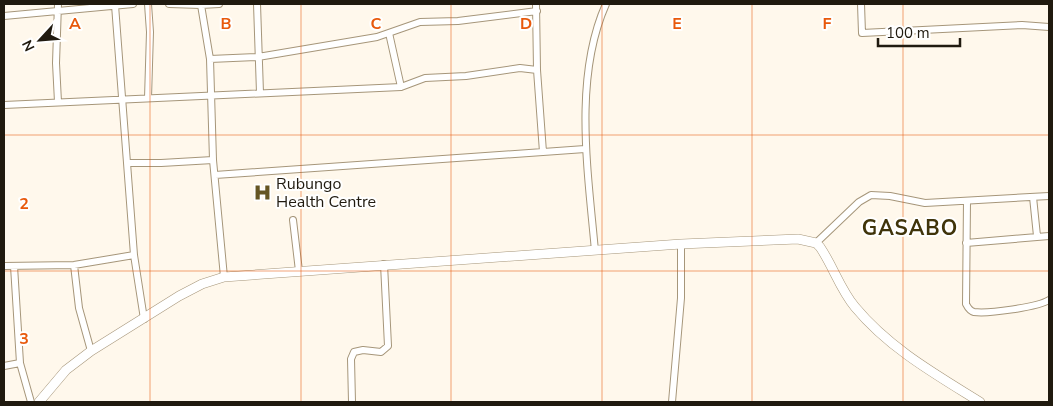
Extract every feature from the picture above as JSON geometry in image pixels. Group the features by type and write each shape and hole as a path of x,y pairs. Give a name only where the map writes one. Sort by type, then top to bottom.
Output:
{"main road":[{"path":"39,402 66,370 91,351 187,292 202,284 224,277 681,244 798,239 816,243 826,256 855,307 881,334 915,362 980,402"}],"street":[{"path":"4,16 58,7 133,4"},
{"path":"148,4 150,32 148,98"},
{"path":"169,4 219,4"},
{"path":"257,4 260,93"},
{"path":"595,251 585,149 587,85 596,32 606,4"},
{"path":"861,4 862,33 1022,25 1049,26"},
{"path":"115,5 134,255 144,319"},
{"path":"201,5 210,59 213,160 224,277"},
{"path":"58,7 56,63 58,102"},
{"path":"210,59 258,57 377,37 420,22 458,21 537,7 537,70 543,152"},
{"path":"389,33 400,87"},
{"path":"4,105 400,87 425,78 466,76 520,68 537,70"},
{"path":"215,175 585,149"},
{"path":"128,163 213,160"},
{"path":"816,243 859,202 872,195 880,194 925,203 1049,196"},
{"path":"1033,197 1037,236"},
{"path":"967,201 966,304 968,309 973,312 988,312 1041,304 1049,300"},
{"path":"293,220 299,271"},
{"path":"966,243 1037,236 1049,237"},
{"path":"672,402 681,298 681,244"},
{"path":"4,266 74,265 134,255"},
{"path":"352,402 351,358 354,352 363,350 381,352 388,346 384,264"},
{"path":"74,265 79,308 91,351"},
{"path":"14,266 20,363 31,402"},
{"path":"4,366 20,363"}],"place":[{"name":"Rubungo Health Centre","path":"262,193"}],"district":[{"name":"GASABO","path":"910,228"}]}
